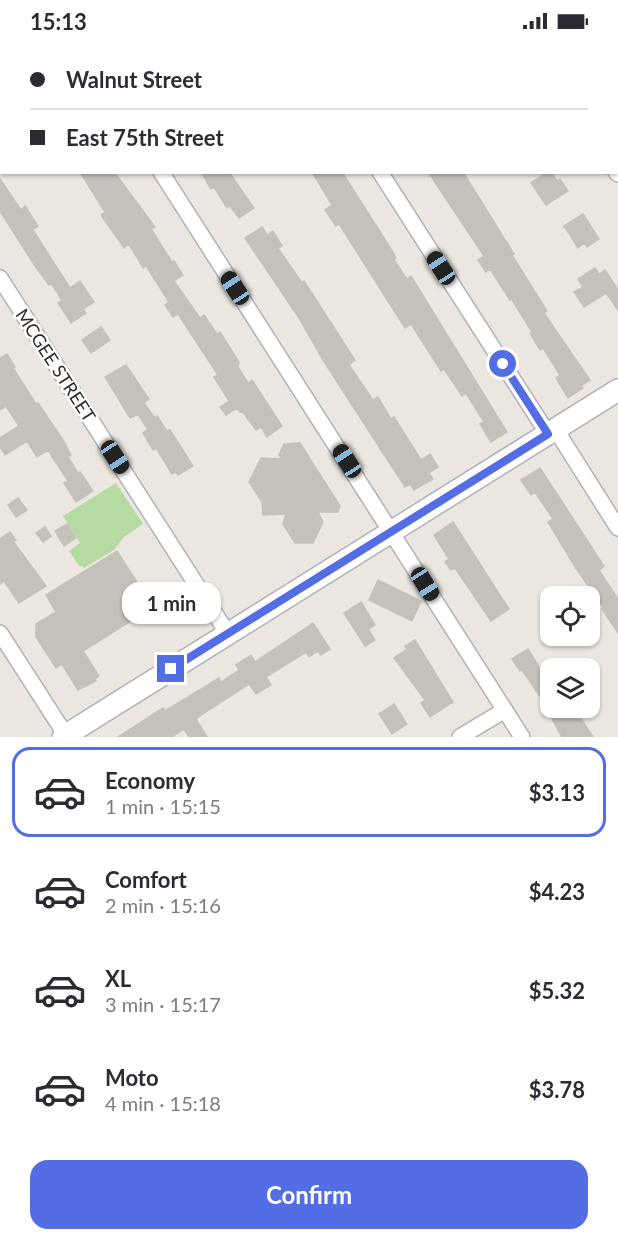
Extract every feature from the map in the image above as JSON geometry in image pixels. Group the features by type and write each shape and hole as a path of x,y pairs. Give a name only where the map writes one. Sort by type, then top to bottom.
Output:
{"main road":[{"path":"65,736 618,390"}],"street":[{"path":"162,174 522,737"},
{"path":"381,174 618,528"},
{"name":"MCGEE STREET","path":"0,278 228,634"},
{"path":"0,633 65,736"},
{"path":"460,737 505,710"}],"green space":[{"path":"116,483 143,524 124,537 114,550 84,568 80,567 69,551 80,543 63,516"}],"building":[{"path":"81,174 116,174 155,227 151,229 183,275 174,281 200,318 204,315 217,334 220,332 239,362 238,367 248,383 252,380 282,426 267,437 261,427 256,430 242,411 240,412 237,408 226,415 220,407 229,401 214,377 218,375 178,314 173,317 165,305 169,302 146,266 143,268 129,244 124,248 101,215 105,212"},
{"path":"202,174 230,174 254,208 239,218 230,206 227,208 214,187 211,189"},
{"path":"313,174 343,174 391,249 396,258 394,260 407,279 411,276 507,432 491,442 480,424 484,422 466,393 462,396 444,369 441,371 411,324 405,328 339,224 336,226 325,210 332,205"},
{"path":"429,174 464,174 547,311 544,313 590,380 581,386 583,388 568,398 556,378 560,375 543,348 540,350 511,298 510,300 490,269 486,272 478,260 484,256"},
{"path":"544,174 552,174 557,181 560,179 568,191 546,205 531,183"},
{"path":"0,179 21,210 25,206 38,226 33,230 70,288 80,281 94,302 83,309 86,313 71,323 58,303 62,300 51,283 49,285 35,266 0,211"},
{"path":"583,214 599,239 587,247 584,243 578,248 564,226"},
{"path":"262,227 267,235 273,231 282,246 278,248 302,283 304,281 355,360 349,365 373,400 378,397 391,419 394,417 421,460 430,454 438,467 429,473 433,479 414,490 410,484 405,487 323,360 299,318 245,238"},
{"path":"595,268 599,274 605,270 618,290 618,310 606,293 584,307 574,292 583,287 578,279"},
{"path":"101,327 110,340 91,353 82,340"},
{"path":"7,354 15,367 13,368 36,404 38,403 63,440 71,455 68,457 78,473 80,472 93,491 76,502 64,483 68,481 48,450 37,457 27,441 5,455 0,447 0,438 19,426 6,406 0,410 0,358"},
{"path":"126,365 149,399 144,403 167,431 170,430 193,466 178,475 176,472 172,474 156,448 153,450 143,433 148,430 138,414 130,418 105,377"},
{"path":"300,443 340,506 338,512 318,512 323,522 313,543 295,543 283,524 286,514 263,515 262,502 249,482 261,458 282,459 279,455 284,444"},
{"path":"540,468 604,566 599,570 618,599 618,633 602,609 604,608 600,602 600,586 588,586 548,522 553,519 535,492 531,495 521,480"},
{"path":"18,498 27,510 16,517 8,505"},
{"path":"453,522 509,609 491,621 455,568 451,570 445,562 449,559 434,535"},
{"path":"67,524 76,538 64,546 55,531"},
{"path":"45,527 51,536 43,542 36,533"},
{"path":"10,532 16,540 13,541 46,586 19,603 4,581 0,584 0,539"},
{"path":"117,551 137,582 137,589 132,598 142,614 83,651 99,676 95,679 96,681 78,690 62,664 56,668 36,637 36,624 56,612 46,595"},
{"path":"378,580 421,601 412,621 369,600"},
{"path":"361,602 375,625 368,629 375,640 365,646 344,613"},
{"path":"313,623 330,649 321,655 318,651 309,657 306,652 266,677 271,685 256,694 249,684 204,713 196,719 207,737 189,737 184,729 172,737 118,737 163,708 165,711 219,678 221,682 239,670 236,665 251,655 255,662"},
{"path":"415,640 453,702 430,717 421,703 425,700 394,658 407,649 405,646"},
{"path":"528,649 540,668 540,697 522,670 520,671 512,659"},
{"path":"394,704 407,724 392,734 379,714"},
{"path":"552,718 581,718 593,737 562,737"}],"route":[{"path":"171,669 548,434 503,364"}]}
